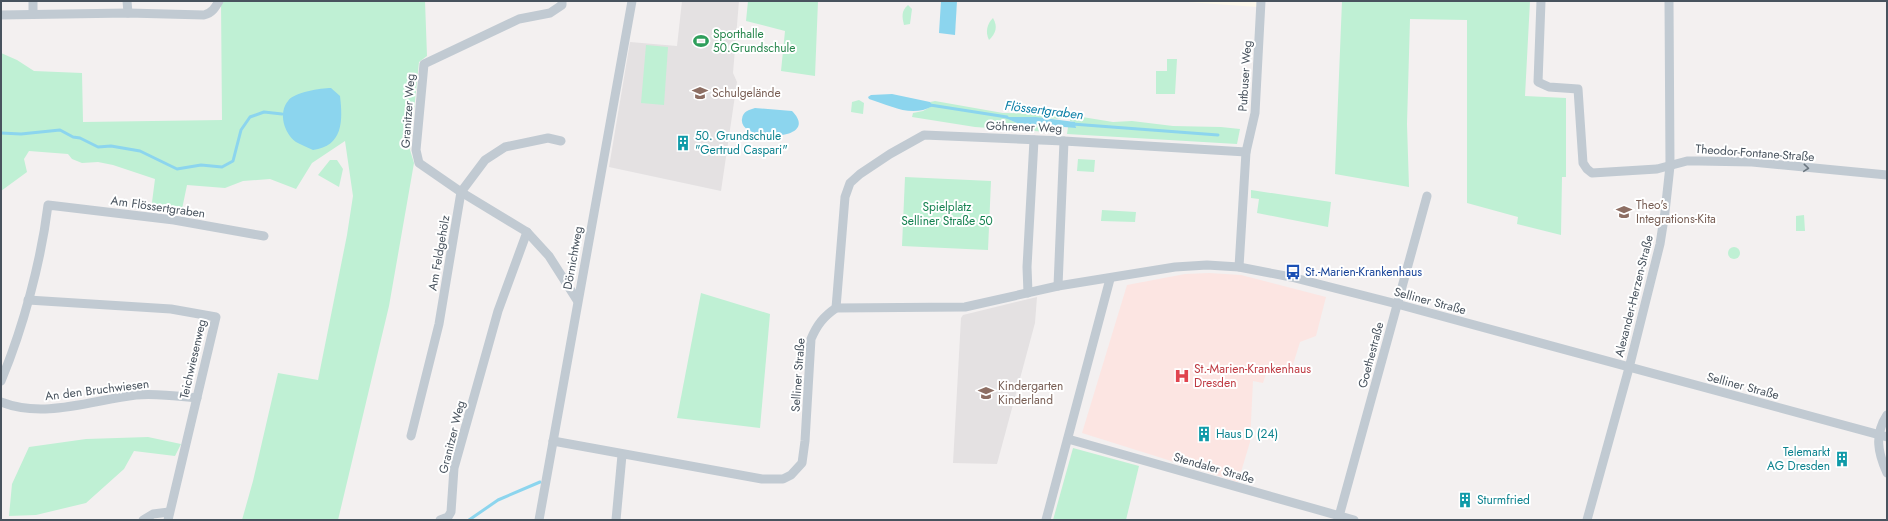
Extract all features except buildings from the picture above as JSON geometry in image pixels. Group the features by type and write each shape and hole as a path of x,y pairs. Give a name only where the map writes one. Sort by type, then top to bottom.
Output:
{"street":[{"path":"33,1 33,14"},
{"path":"127,1 128,13"},
{"path":"1,15 128,13 204,16 210,14 219,1"},
{"name":"Granitzer Weg","path":"562,1 562,5 550,13 519,19 424,64 416,150 419,163 461,192 526,232 549,256 578,300"},
{"name":"Dörnichtweg","path":"538,520 568,362 632,1"},
{"name":"Putbuser Weg","path":"1246,152 1255,113 1262,1"},
{"name":"Theodor-Fontane-Straße","path":"1541,1 1538,82 1549,87 1578,89 1583,163 1587,170 1595,172 1657,169 1687,161 1752,162 1887,175"},
{"name":"Alexander-Herzen-Straße","path":"1588,520 1629,368 1660,244 1670,166 1669,1"},
{"name":"Göhrener Weg","path":"836,308 845,197 850,183 860,174 924,135 1064,141 1246,152"},
{"name":"Am Feldgehölz","path":"411,436 439,324 461,192 485,160 506,147 548,138 562,141"},
{"path":"1028,293 1027,267 1034,140"},
{"path":"1058,286 1064,141"},
{"path":"1239,267 1246,152"},
{"name":"Goethestraße","path":"1338,518 1427,196"},
{"name":"Am Flössertgraben","path":"28,300 45,232 48,205 174,220 264,236"},
{"name":"Granitzer Weg","path":"440,520 448,517 451,512 454,468 498,311 526,232"},
{"name":"Selliner Straße","path":"552,441 622,455 762,479 776,480 791,475 802,463 805,441 811,339 816,325 836,308 956,307 1058,286 1110,279 1175,267 1207,266 1239,267 1397,304 1790,412 1883,436"},
{"path":"1046,520 1110,279"},
{"path":"1,381 13,353 28,300"},
{"name":"Teichwiesenweg","path":"28,300 151,307 216,317 168,516"},
{"name":"An den Bruchwiesen","path":"1,402 17,407 40,409 138,395 163,394 197,398"},
{"path":"1887,415 1883,436 1878,448 1887,473"},
{"name":"Stendaler Straße","path":"1068,439 1338,518 1354,520"},
{"path":"616,520 622,455"},
{"path":"143,520 153,514 168,516"}],"shaded area":[{"name":"Schulgelände","path":"682,1 739,1 733,73 737,82 721,191 609,167 630,42 677,46"},
{"path":"1174,1 1257,1 1257,7"},
{"name":"St.-Marien-Krankenhaus Dresden","path":"1209,273 1241,275 1326,297 1316,336 1300,342 1291,371 1269,364 1263,383 1253,381 1250,442 1238,482 1082,433 1127,285 1185,274"},
{"name":"Kindergarten Kinderland","path":"1037,297 1035,323 997,464 953,463 961,318 963,315"}],"green space":[{"path":"221,1 425,1 427,56 419,62 410,150 414,163 389,306 338,520 242,520 253,481 278,373 318,380 347,235 353,196 345,141 312,163 296,189 270,179 243,181 225,188 187,185 181,214 151,210 155,179 113,165 98,162 82,163 72,159 68,154 29,151 24,159 27,172 1,191 1,53 17,60 34,71 82,73 83,122 222,120"},
{"path":"748,1 818,1 815,76 781,71 785,31 746,21"},
{"path":"1342,1 1530,1 1525,96 1566,98 1566,177 1562,177 1561,235 1517,224 1518,217 1467,203 1467,20 1410,19 1407,124 1409,187 1335,174"},
{"path":"908,5 912,9 910,24 904,25 903,14"},
{"path":"993,18 996,30 989,40 987,28"},
{"path":"646,45 668,47 664,105 641,103"},
{"path":"1167,59 1177,59 1175,94 1156,94 1156,71 1167,71"},
{"path":"859,100 864,103 863,114 851,112 852,102"},
{"path":"935,101 1003,113 1066,114 1065,119 1004,117 1017,123 1064,127 1063,133 975,127 912,117 913,113 923,111 932,106 930,102"},
{"path":"1070,115 1113,122 1132,121 1173,126 1240,129 1237,144 1067,134 1068,127 1076,127 1074,122 1070,121"},
{"path":"1078,159 1095,160 1094,172 1077,171"},
{"path":"330,160 337,160 343,169 339,187 318,175"},
{"name":"Spielplatz Selliner Straße 50","path":"905,177 991,181 988,250 902,246"},
{"path":"1251,190 1331,202 1328,227 1257,213 1259,199 1251,198"},
{"path":"1102,210 1136,212 1135,222 1101,221"},
{"path":"1804,215 1805,231 1796,231 1796,216"},
{"path":"1736,247 1739,248 1739,258 1732,259 1729,258 1728,251 1729,248"},
{"path":"701,293 770,314 760,428 677,418"},
{"path":"148,437 181,444 175,456 134,451 124,469 86,503 36,515 9,516 12,484 29,447 86,439"},
{"path":"1073,448 1139,466 1126,520 1053,520"}],"water":[{"path":"941,1 957,1 955,35 939,33"},
{"path":"331,88 340,96 341,123 339,131 336,138 330,143 323,148 313,150 296,142 288,133 284,123 283,111 288,101 296,95"},
{"path":"892,94 930,102 933,106 917,111 901,110 869,99 868,97 871,95"},
{"path":"755,108 792,111 799,121 797,129 777,136 752,132 744,127 742,119 745,113"},
{"path":"1003,117 1036,117 1075,122 1076,128 1017,123"}],"waterway":[{"name":"Flössertgraben","path":"930,105 1007,117"},
{"name":"Flössertgraben","path":"1,133 21,134 60,130 98,147 111,146 140,151 177,169 201,165 222,167 233,161 241,130 250,117 264,112 282,114"},
{"name":"Flössertgraben","path":"1072,124 1218,135"},
{"path":"469,520 498,500 540,482"}],"place":[{"name":"Sporthalle 50.Grundschule","path":"701,41"},
{"name":"Schulgelände","path":"700,93"},
{"name":"50. Grundschule \"Gertrud Caspari\"","path":"683,143"},
{"name":"Theo's Integrations-Kita","path":"1624,212"},
{"name":"St.-Marien-Krankenhaus","path":"1293,272"},
{"name":"St.-Marien-Krankenhaus Dresden","path":"1182,376"},
{"name":"Kindergarten Kinderland","path":"986,393"},
{"name":"Haus D (24)","path":"1204,434"},
{"name":"Telemarkt AG Dresden","path":"1842,459"},
{"name":"Sturmfried","path":"1465,500"}]}
